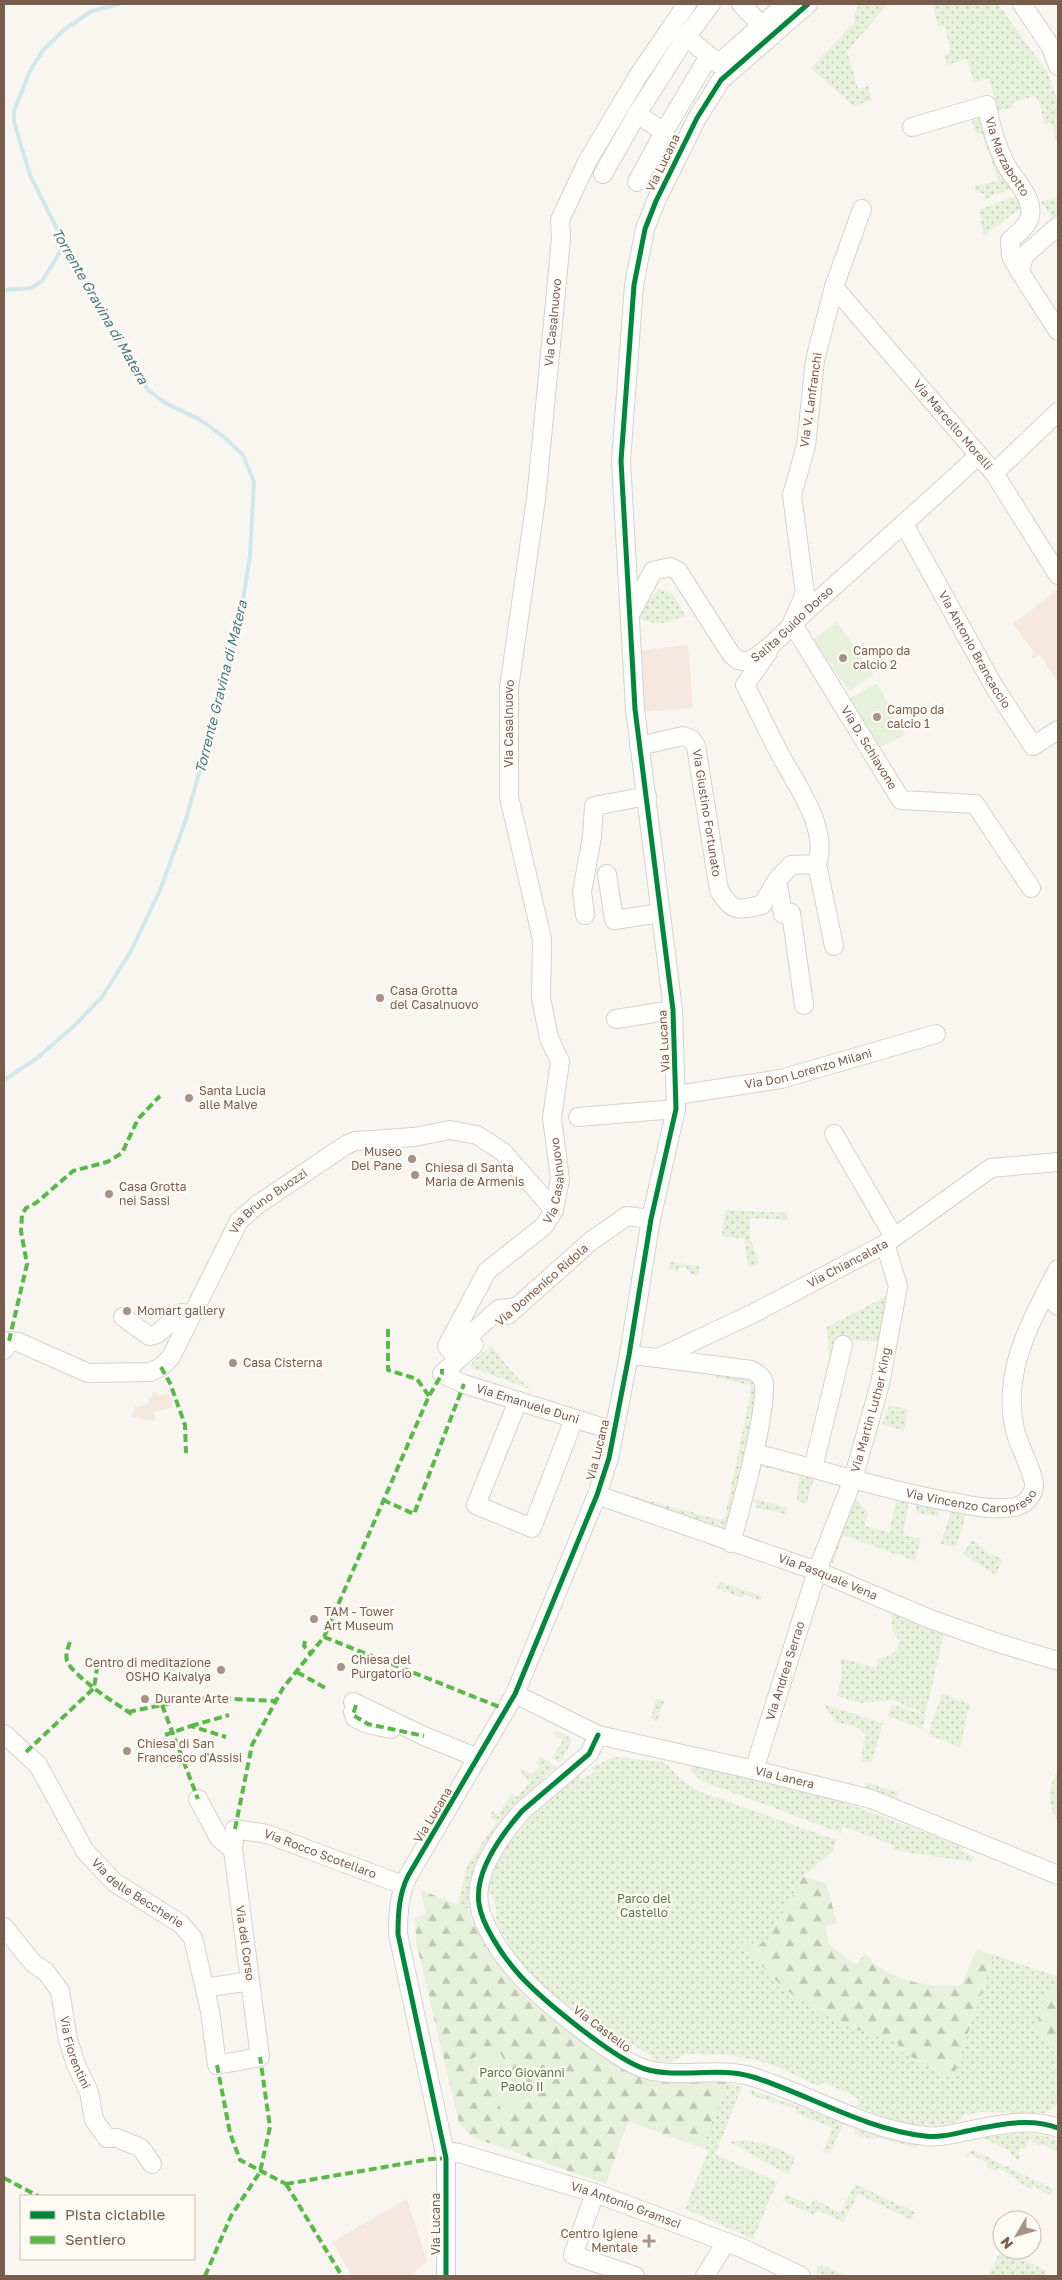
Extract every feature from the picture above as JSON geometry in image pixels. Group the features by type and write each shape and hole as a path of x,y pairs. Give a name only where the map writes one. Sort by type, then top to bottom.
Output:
{"street":[{"name":"Via Casalnuovo","path":"516,1307 499,1309 454,1348 450,1350 447,1346 487,1272 544,1226 554,1210 560,1179 552,1118 560,1061 549,1038 541,998 542,939 509,797 509,787 510,688 536,498 561,238 560,220 587,162 638,76 687,4"},
{"path":"603,174 637,114 686,37 711,4"},
{"path":"741,4 762,26"},
{"path":"686,37 719,64 786,4"},
{"name":"Via Lucana","path":"637,182 664,132 719,64 808,4"},
{"path":"1022,4 1051,47 1058,66"},
{"name":"Via Lucana","path":"449,2275 444,2151 398,1934 398,1913 403,1885 515,1694 597,1495 609,1458 630,1355 651,1219 677,1102 673,1010 647,796 639,746 629,616 621,462 634,285 645,228 656,201 697,118 721,80 719,64"},
{"name":"Via Marzabotto","path":"912,127 987,105 989,117 1006,164 1027,197 1030,215 1024,228 1010,240 1011,256 1020,272"},
{"path":"637,114 664,132"},
{"name":"Via V. Lanfranchi","path":"792,623 805,594 792,495 806,446 815,360 834,287 862,209"},
{"path":"1058,226 1024,256 1020,272 1058,331"},
{"name":"Via Marcello Morelli","path":"834,287 994,472 1058,575"},
{"path":"994,472 1058,412"},
{"name":"Salita Guido Dorso","path":"629,616 653,571 670,567 678,571 731,654 738,660 748,662 771,647 792,623 904,524 979,454"},
{"name":"Via Antonio Brancaccio","path":"904,524 995,688 1033,746 1058,730"},
{"name":"Via D. Schiavone","path":"792,623 901,800 975,804 1031,888"},
{"path":"771,647 745,685 782,758 810,805 822,851 817,864 834,946"},
{"name":"Via Giustino Fortunato","path":"639,746 683,736 691,739 696,746 719,890 728,905 739,910 762,905 777,880 791,865 817,864"},
{"path":"585,915 582,892 592,837 594,806 647,796"},
{"path":"607,874 614,920 661,913"},
{"path":"777,880 783,914 791,913 804,1005"},
{"path":"616,1019 673,1010"},
{"name":"Via Don Lorenzo Milani","path":"578,1117 677,1102 782,1080 936,1034"},
{"name":"Via Bruno Buozzi","path":"4,1350 9,1341 31,1348 88,1373 150,1372 161,1367 171,1357 239,1221 257,1205 354,1141 414,1137 450,1130 477,1135 503,1152 554,1210"},
{"name":"Via Martin Luther King","path":"817,1571 853,1479 880,1384 898,1286 890,1241 834,1134"},
{"name":"Via Chiancalata","path":"658,1358 754,1313 890,1241 992,1168 1058,1162"},
{"name":"Via Domenico Ridola","path":"442,1374 591,1241 626,1216 651,1219"},
{"name":"Via Vincenzo Caropreso","path":"754,1453 910,1494 974,1507 1012,1507 1022,1504 1030,1498 1034,1486 1015,1431 1010,1402 1024,1339 1033,1314 1058,1269"},
{"path":"1046,1292 1058,1306"},
{"path":"123,1317 149,1336 157,1334 181,1313 191,1314"},
{"path":"813,1468 842,1345"},
{"path":"630,1355 743,1368 757,1373 763,1381 763,1398 754,1453 732,1543"},
{"name":"Via Emanuele Duni","path":"442,1374 464,1384 614,1431"},
{"path":"518,1401 476,1505 532,1528 574,1419"},
{"name":"Via Pasquale Vena","path":"597,1495 817,1571 939,1622 995,1642 1058,1661"},
{"name":"Via Andrea Serrao","path":"754,1770 817,1571"},
{"name":"Via Lanera","path":"515,1694 598,1735 754,1770 871,1799 1056,1873"},
{"path":"354,1704 478,1758"},
{"name":"Via Castello","path":"598,1735 589,1754 522,1811 512,1822 488,1862 479,1882 478,1903 491,1936 516,1971 547,2000 620,2057 645,2069 663,2072 729,2073 751,2076 874,2124 925,2136 946,2136 1018,2122 1058,2128"},
{"name":"Via delle Beccherie","path":"9,1737 38,1765 85,1851 114,1882 181,1924 194,1938 205,1988 217,2065"},
{"path":"198,1800 219,1838 233,1850"},
{"name":"Via Rocco Scotellaro","path":"235,1829 267,1834 403,1885"},
{"name":"Via del Corso","path":"217,2065 260,2057 233,1850 235,1829"},
{"name":"Via Fiorentini","path":"4,1927 33,1963 46,1972 60,1991 68,2040 76,2065 89,2092 94,2120 101,2132 107,2138 117,2138 141,2148 152,2164"},
{"path":"205,1988 250,1981"},
{"name":"Via Antonio Gramsci","path":"444,2151 459,2153 596,2193 726,2242 802,2276"},
{"path":"596,2193 573,2255 635,2276"},
{"path":"705,2276 726,2242"}],"shaded area":[{"path":"1058,589 1058,683 1040,655 1033,659 1031,656 1035,653 1013,624"},
{"path":"688,645 693,708 639,712 635,651"},
{"path":"152,1392 157,1393 159,1396 169,1394 173,1407 153,1412 155,1420 149,1421 134,1417 133,1419 131,1417 135,1407 148,1404 149,1398 152,1397"},
{"path":"407,2199 427,2261 410,2276 352,2276 332,2242"}],"green space":[{"path":"859,4 888,4 847,51 858,89 868,86 872,100 853,106 811,68 855,22 854,15"},
{"path":"933,4 998,4 1049,75 1058,102 1058,140 1056,142 1052,123 1044,124 1040,103 1035,96 1012,103 1013,107 998,111 989,78 974,82 967,59 946,65 944,55 949,54 950,50 945,25 938,27"},
{"path":"982,118 1012,188 985,199 984,194 975,190 975,186 999,181 982,134 977,135 972,122"},
{"path":"1016,196 1022,204 1021,208 984,236 979,210"},
{"path":"1058,198 1058,215 1053,219 1041,202"},
{"path":"658,589 672,593 685,615 672,621 661,623 636,618"},
{"name":"Campo da calcio 2","path":"837,622 873,675 849,691 812,640"},
{"name":"Campo da calcio 1","path":"877,683 905,735 878,748 849,699"},
{"path":"725,1210 787,1213 787,1220 750,1218 750,1237 759,1265 749,1267 744,1239 722,1236"},
{"path":"670,1262 700,1266 698,1275 691,1274 686,1267 679,1268 677,1271 669,1269"},
{"path":"892,1293 879,1342 837,1339 830,1373 827,1327"},
{"path":"491,1346 514,1374 530,1389 470,1367 473,1361"},
{"path":"742,1371 748,1374 759,1389 729,1536 610,1496 611,1490 720,1520 725,1517 750,1396 750,1385 714,1377"},
{"path":"889,1406 908,1409 904,1431 882,1424"},
{"path":"760,1454 842,1476 840,1486 814,1478 806,1504 797,1500 799,1476 760,1466"},
{"path":"848,1489 868,1513 865,1526 889,1532 897,1497 910,1494 903,1535 921,1539 915,1561 843,1535 833,1563 822,1559"},
{"path":"917,1495 942,1500 938,1517 916,1512"},
{"path":"753,1499 786,1507 786,1514 757,1508"},
{"path":"950,1502 968,1506 957,1546 940,1544 949,1519"},
{"path":"972,1540 979,1544 978,1546 985,1549 984,1551 1002,1559 996,1575 963,1554"},
{"path":"719,1582 762,1596 761,1600 744,1595 743,1598 717,1589"},
{"path":"892,1614 944,1634 925,1715 894,1700 860,1703 837,1696 842,1673 840,1658 877,1668 878,1659 890,1655 898,1649 899,1640 892,1629"},
{"path":"942,1694 970,1704 960,1748 928,1734"},
{"path":"656,1699 664,1701 657,1722 651,1719"},
{"path":"823,1704 883,1723 872,1762 861,1762 865,1734 857,1727 836,1722"},
{"path":"892,1704 926,1716 922,1729 888,1716"},
{"path":"556,1730 572,1739 560,1763 552,1758 563,1740 554,1734"},
{"path":"540,1757 557,1767 544,1777 541,1784 518,1803 501,1823 477,1863 469,1890 468,1909 458,1905 467,1866 497,1821 491,1817 492,1811 498,1815 512,1794 517,1797 530,1782 520,1771 521,1768 532,1774 540,1767 536,1763"},
{"name":"Parco del Castello","path":"615,1757 662,1762 670,1767 680,1779 698,1791 836,1840 833,1851 803,1877 768,1940 919,2032 912,2058 953,2078 994,1955 1056,1976 1058,1970 1058,1991 1036,2033 1058,2055 1058,2103 1046,2113 980,2112 963,2115 961,2120 948,2124 935,2126 921,2125 895,2120 856,2106 859,2099 824,2082 818,2086 778,2067 756,2060 729,2055 686,2054 671,2062 658,2061 632,2044 627,2051 616,2046 526,1973 494,1919 497,1916 493,1894 487,1895 491,1876 500,1855 529,1813 579,1775 582,1779 594,1772 591,1767"},
{"path":"694,1765 846,1803 963,1847 962,1852 974,1857 971,1862 893,1850 893,1845 842,1826 841,1833 704,1782 690,1769"},
{"path":"1058,1768 1058,1821 1051,1808 1050,1795"},
{"path":"867,1783 899,1792 897,1798 865,1787"},
{"path":"803,1877 826,1883 837,1923 825,1926 829,1944 856,1965 865,1954 881,1968 902,1979 925,1984 949,1986 961,1985 977,1950 994,1955 953,2078 896,2049 899,2044 893,2041 853,2028 854,2026 848,2024 847,2026 805,2004 805,2002 799,2000 786,1989 787,1986 780,1984 771,1975 772,1973 766,1970 737,1936 752,1949 768,1940"},
{"name":"Parco Giovanni Paolo II","path":"421,1890 468,1909 477,1931 482,1931 505,1971 521,1990 606,2058 635,2074 716,2080 727,2083 702,2148 628,2121 606,2184 472,2137 459,2123 416,1942 415,1918 426,1914"},
{"path":"1045,1989 1058,1990 1058,2055 1036,2033"},
{"path":"494,2044 529,2096 504,2113 469,2061"},
{"path":"727,2083 742,2087 715,2154 777,2182 753,2239 685,2209 708,2151 702,2148"},
{"path":"751,2090 844,2122 830,2153 823,2151 833,2128 797,2113 796,2109 752,2096"},
{"path":"857,2125 918,2141 916,2148 876,2137 874,2140 854,2134"},
{"path":"1024,2132 1058,2139 1058,2155 1056,2154 1057,2152 1043,2144 1041,2143 1040,2146 1030,2140 1024,2150 1021,2148 1018,2154 1021,2156 1018,2161 1008,2150 979,2136"},
{"path":"744,2140 777,2148 795,2157 789,2175 730,2142"},
{"path":"973,2150 1053,2189 1050,2195 1033,2186 1031,2189 1017,2182 1018,2179 998,2168 996,2171 986,2166 987,2163 971,2154 968,2157 965,2155"},
{"path":"855,2184 915,2212 911,2220 858,2194 843,2222 817,2210 814,2215 783,2201 786,2194 810,2206 814,2199 840,2213"},
{"path":"996,2260 1023,2260 1047,2271 1044,2276 988,2276"},
{"path":"820,2265 848,2276 825,2276 816,2272"}],"waterway":[{"name":"Torrente Gravina di Matera","path":"4,1080 36,1059 73,1027 102,997 131,951 161,888 186,819 222,692 239,625 250,556 254,482 243,455 224,437 199,419 167,404 148,390 89,292 64,246 30,175 14,122 14,111 29,73 43,50 65,29 92,11 119,4"},
{"path":"4,290 31,288 42,281 64,246"}],"marked path":[{"path":"9,1341 27,1264 21,1231 22,1215 26,1208 36,1203 73,1171 107,1162 122,1153 138,1119 160,1096"},
{"path":"388,1329 388,1370 417,1379 429,1396"},
{"path":"161,1367 170,1383 185,1425 186,1453"},
{"path":"235,1829 252,1745 283,1688 324,1637 429,1396 442,1374 442,1369"},
{"path":"383,1500 414,1514 464,1384"},
{"path":"324,1637 507,1710"},
{"path":"305,1641 304,1646 311,1653"},
{"path":"70,1642 66,1656 71,1667 96,1690 132,1714"},
{"path":"26,1752 94,1688 97,1668"},
{"path":"297,1672 327,1689"},
{"path":"128,1712 186,1700 213,1698 276,1701"},
{"path":"162,1705 198,1799"},
{"path":"356,1705 353,1715 368,1724 424,1736"},
{"path":"191,1726 229,1715"},
{"path":"165,1735 191,1726 226,1737"},
{"path":"205,2276 231,2216 260,2172 270,2127 260,2057"},
{"path":"217,2065 230,2133 240,2160 286,2184"},
{"path":"286,2184 446,2158"},
{"path":"4,2178 36,2195"},
{"path":"286,2184 342,2276"}],"cycle path":[{"path":"446,2276 446,2158 398,1934 401,1897 408,1876 515,1694 597,1495 609,1458 629,1355 651,1219 676,1109 673,1010 635,709 621,461 634,285 645,229 656,201 697,118 721,80 808,4"},
{"path":"598,1735 589,1754 522,1811 506,1831 485,1867 479,1892 479,1904 484,1921 499,1948 527,1982 558,2011 615,2053 645,2069 671,2073 726,2073 753,2077 859,2119 902,2132 925,2136 941,2136 1012,2123 1036,2123 1058,2128"}],"place":[{"name":"Campo da calcio 2","path":"843,658"},
{"name":"Campo da calcio 1","path":"877,717"},
{"name":"Casa Grotta del Casalnuovo","path":"380,998"},
{"name":"Santa Lucia alle Malve","path":"189,1098"},
{"name":"Museo Del Pane","path":"412,1159"},
{"name":"Chiesa di Santa Maria de Armenis","path":"415,1175"},
{"name":"Casa Grotta nei Sassi","path":"109,1194"},
{"name":"Momart gallery","path":"127,1311"},
{"name":"Casa Cisterna","path":"233,1363"},
{"name":"TAM - Tower Art Museum","path":"314,1619"},
{"name":"Chiesa del Purgatorio","path":"341,1667"},
{"name":"Centro di meditazione OSHO Kaivalya","path":"221,1670"},
{"name":"Durante Arte","path":"145,1699"},
{"name":"Chiesa di San Francesco d'Assisi","path":"127,1751"},
{"name":"Centro Igiene Mentale","path":"649,2241"}]}
